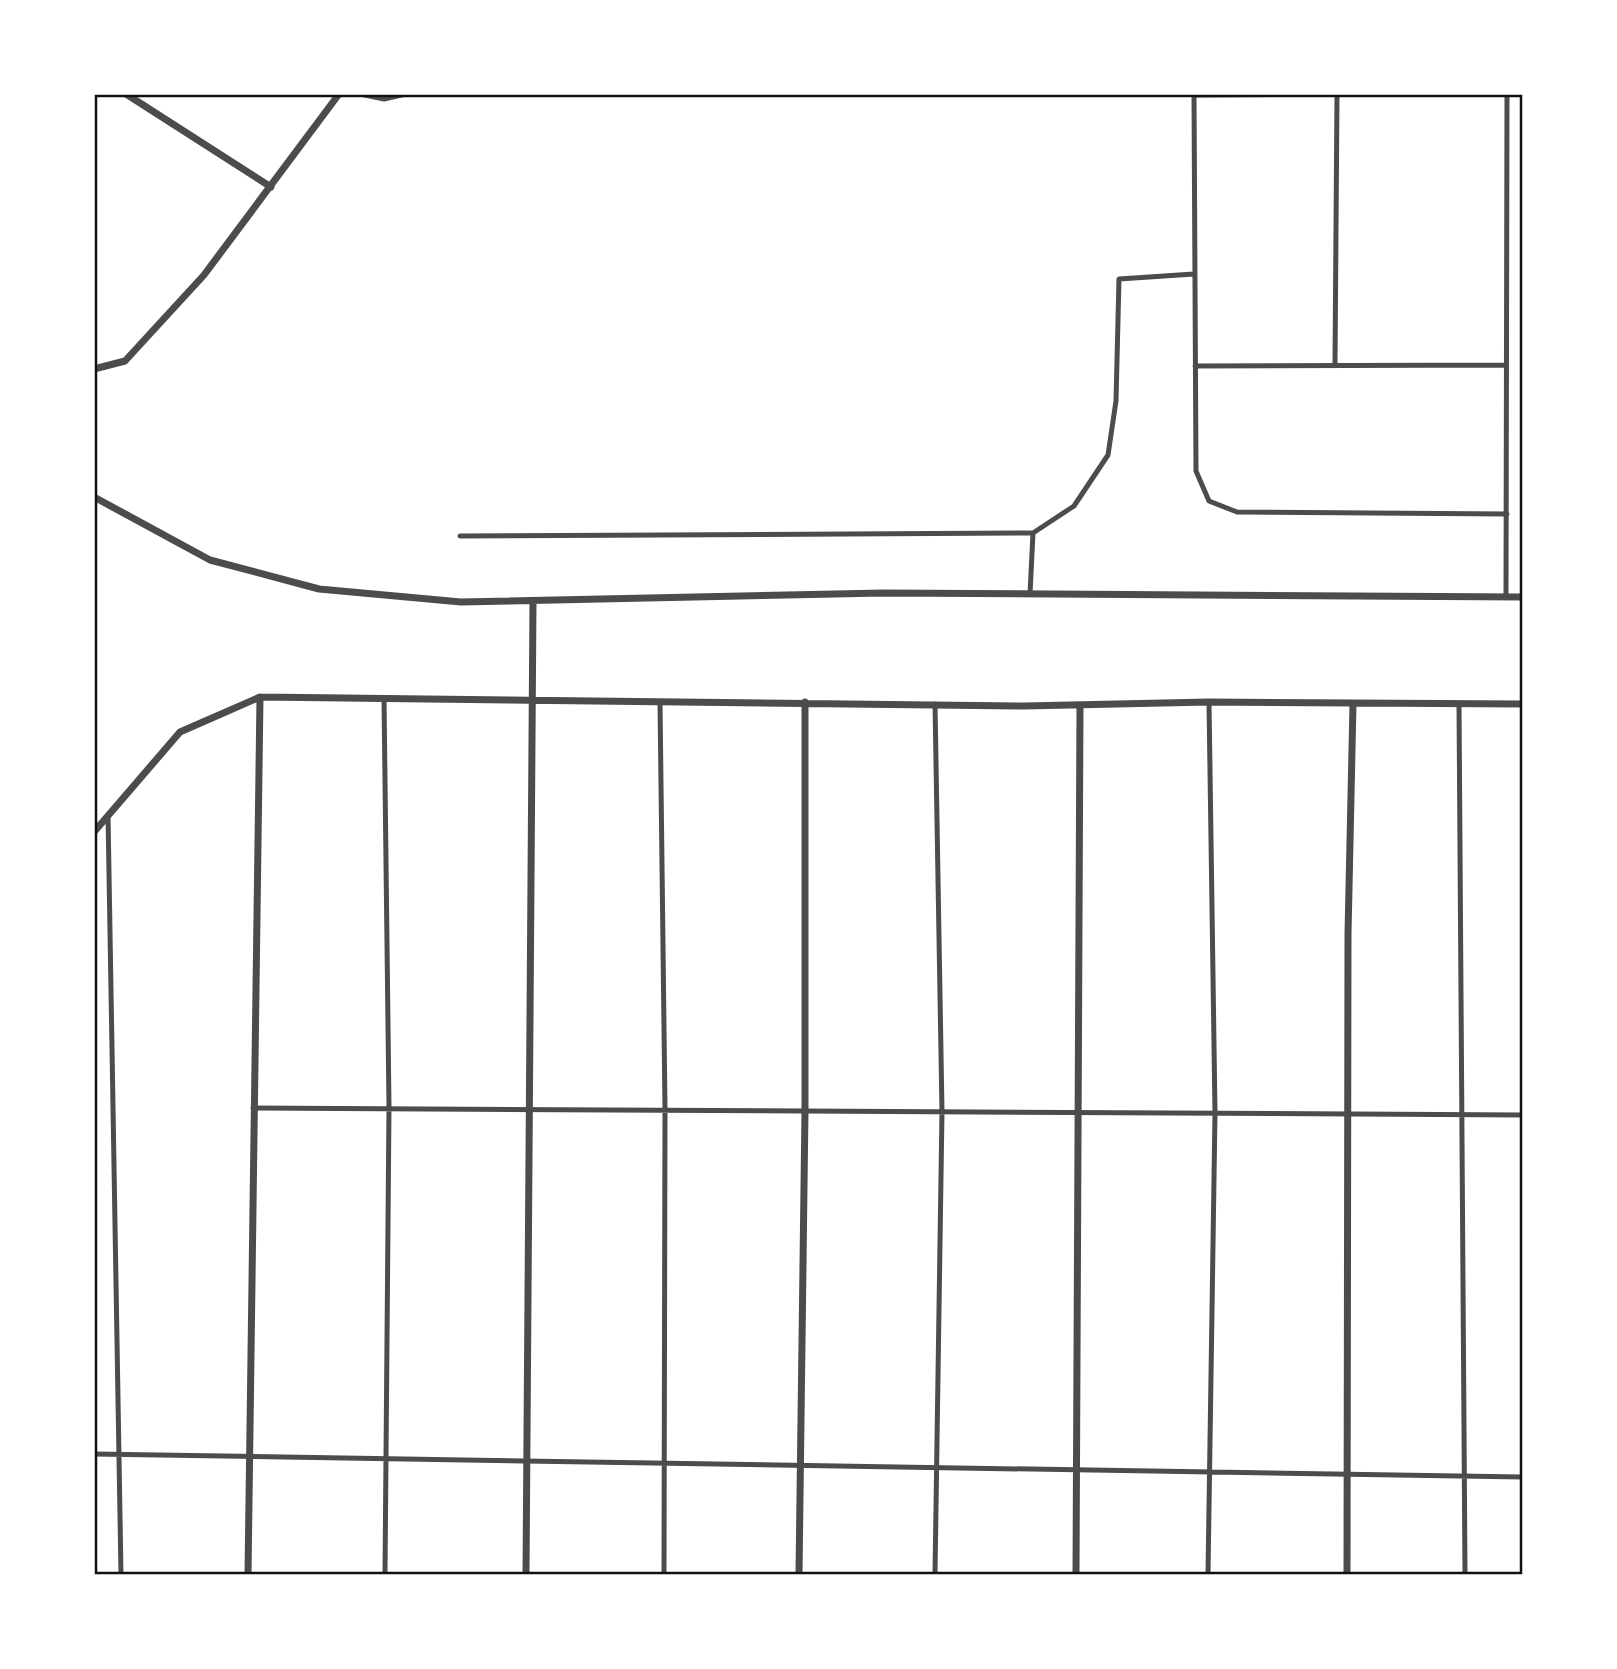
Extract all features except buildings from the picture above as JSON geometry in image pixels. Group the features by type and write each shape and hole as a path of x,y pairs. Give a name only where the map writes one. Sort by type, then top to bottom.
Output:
{"street":[{"path":"125,94 271,187"},
{"path":"94,369 125,361 204,275 339,94"},
{"path":"94,497 210,560 319,589 461,603 870,593 1522,597"},
{"path":"526,1574 527,1108 533,601"},
{"path":"248,1574 260,697"},
{"path":"94,832 180,732 260,697 1080,706 1209,702 1522,704"},
{"path":"799,1574 805,1110 805,702"},
{"path":"1347,1574 1347,1114 1353,704"},
{"path":"1076,1574 1080,706"}],"lane":[{"path":"360,94 384,99 406,94"},
{"path":"1343,94 1194,95 1196,471 1209,501 1237,512 1507,514"},
{"path":"1506,597 1507,94"},
{"path":"1335,365 1337,95"},
{"path":"460,536 1033,533 1074,506 1108,455 1116,401 1119,279 1194,274"},
{"path":"1195,366 1506,365"},
{"path":"1030,594 1033,533"},
{"path":"384,698 388,1107 385,1574"},
{"path":"660,702 666,1109 664,1574"},
{"path":"1209,702 1214,1113 1209,1574"},
{"path":"1459,702 1465,1574"},
{"path":"935,704 942,1111 935,1574"},
{"path":"108,814 121,1574"},
{"path":"253,1108 1522,1115"},
{"path":"94,1454 1522,1477"}]}
